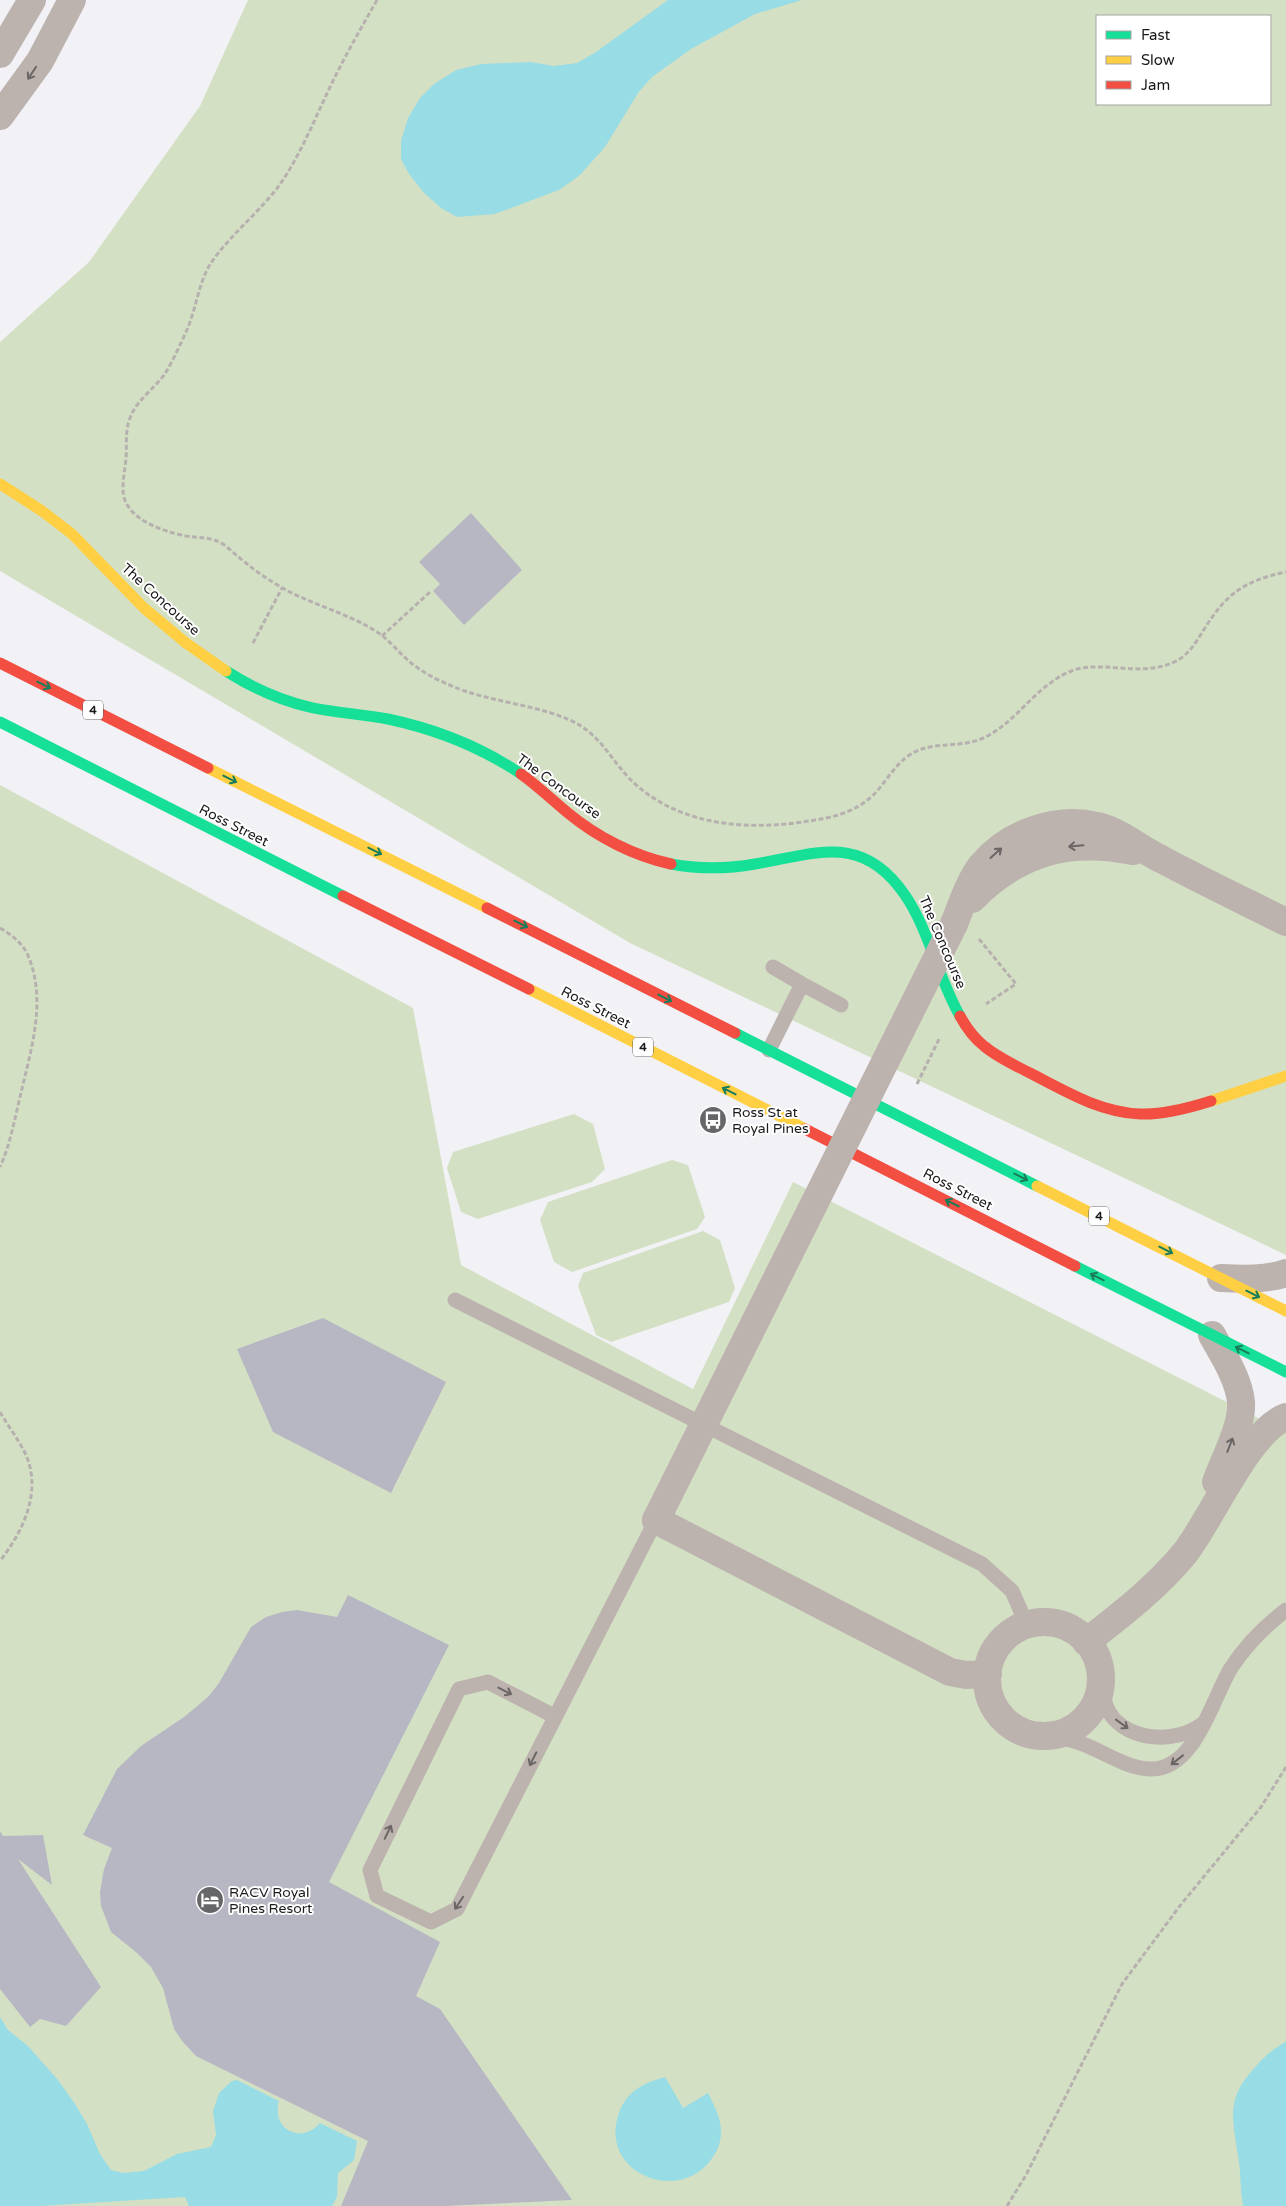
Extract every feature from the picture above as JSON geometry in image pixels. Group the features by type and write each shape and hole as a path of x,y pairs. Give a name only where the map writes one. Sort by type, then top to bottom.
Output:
{"main road":[{"name":"The Concourse","path":"0,484 39,508 75,536 119,584 179,639 236,677 263,691 309,707 378,717 430,730 479,749 531,781 573,817 623,848 660,862 699,867 742,866 807,852 829,851 858,855 883,868 910,900 947,991 961,1019 978,1040 994,1053 1072,1095 1097,1106 1121,1112 1140,1114 1161,1113 1206,1102 1286,1076"},
{"name":"4","path":"0,663 1286,1311"},
{"name":"Ross Street","path":"0,722 1286,1372"}],"street":[{"path":"0,54 16,30 32,0"},
{"path":"0,116 22,88 48,48 72,0"},
{"path":"16,30 48,48"},
{"path":"988,1674 957,1674 938,1666 656,1520 965,929 969,902 989,882 1016,864 1038,854 1081,845 1111,847 1158,858 1286,922"},
{"path":"1221,1278 1247,1279 1278,1276 1286,1273"},
{"path":"1194,1540 1240,1419 1241,1402 1234,1379 1212,1335"},
{"path":"1086,1642 1162,1580 1194,1540 1255,1443 1269,1426 1286,1417"},
{"path":"1046,1623 1065,1626 1086,1642 1097,1661 1100,1682 1095,1704 1081,1722 1062,1733 1046,1736 1029,1734 1019,1730 1003,1719 992,1703 989,1694 989,1663 999,1644 1007,1636 1027,1625 1046,1623"}],"lane":[{"path":"772,967 840,1005"},
{"path":"769,1050 802,984"},
{"path":"455,1300 982,1564 1012,1591 1027,1625"},
{"path":"554,1716 488,1682 459,1689 370,1870 377,1896 431,1922 457,1909 554,1716 656,1520"},
{"path":"1046,1736 1075,1741 1135,1767 1157,1769 1170,1766 1181,1759 1205,1721 1223,1682 1242,1653 1263,1629 1286,1610"},
{"path":"1100,1682 1106,1706 1111,1716 1124,1727 1138,1734 1154,1737 1175,1735 1192,1730 1205,1721"}],"path":[{"path":"377,0 343,61 306,140 286,175 261,209 212,261 202,278 187,330 165,374 139,402 129,419 122,491 126,505 135,515 168,531 191,536 208,537 224,545 262,576 282,588 373,629 412,664 432,677 478,696 556,716 579,725 598,740 630,780 648,796 670,809 715,822 752,826 816,820 843,814 866,802 904,759 922,748 960,746 982,739 999,730 1040,690 1075,670 1095,667 1138,669 1159,667 1178,660 1192,649 1227,597 1245,585 1264,577 1286,572"},
{"path":"253,644 282,588"},
{"path":"382,636 430,592"},
{"path":"0,928 15,937 29,956 34,975 37,1007 32,1046 8,1150 0,1168"},
{"path":"965,929 1016,984 981,1007"},
{"path":"917,1084 945,1029"},
{"path":"0,1412 26,1454 32,1474 33,1496 13,1544 0,1561"},
{"path":"1006,2206 1026,2175 1122,1984 1179,1907 1256,1813 1286,1767"}],"green space":[{"path":"248,0 1286,0 1286,1255 630,943 0,571 0,342 89,262 200,106"},
{"path":"0,785 413,1008 461,1265 693,1389 793,1182 1286,1432 1286,2206 0,2206"},
{"path":"574,1114 593,1124 605,1169 592,1182 478,1219 461,1212 447,1168 453,1152"},
{"path":"672,1160 688,1165 705,1217 697,1229 572,1272 554,1262 540,1220 548,1202"},
{"path":"703,1231 720,1240 735,1288 729,1302 611,1342 596,1335 578,1286 583,1273"}],"water":[{"path":"668,0 802,0 755,14 691,49 652,77 638,93 605,147 579,176 559,190 495,214 457,217 441,208 424,193 409,174 401,159 401,141 408,118 420,98 434,84 456,70 481,64 531,62 554,66 577,63 596,52"},
{"path":"0,2017 8,2030 27,2045 58,2080 87,2124 100,2154 111,2170 123,2173 144,2171 177,2154 211,2147 216,2135 213,2111 219,2093 232,2081 237,2080 279,2101 279,2119 289,2131 304,2133 312,2130 320,2123 357,2141 354,2160 338,2173 337,2197 332,2206 189,2206 185,2197 40,2206 0,2206"},
{"path":"1286,2042 1286,2206 1243,2206 1233,2118 1236,2098 1246,2077 1270,2053"},
{"path":"665,2077 683,2108 708,2093 715,2107 721,2132 720,2142 715,2154 699,2172 682,2179 664,2181 647,2177 632,2167 621,2154 616,2136 618,2116 625,2101 642,2086"}],"building":[{"path":"471,513 522,570 464,625 433,591 440,584 419,562"},
{"path":"323,1318 446,1382 391,1493 273,1432 237,1349"},
{"name":"RACV Royal Pines Resort","path":"348,1595 449,1645 329,1882 440,1942 416,1996 440,2009 572,2200 445,2206 341,2206 368,2141 196,2056 174,2029 163,1988 151,1967 111,1932 101,1906 100,1892 104,1869 112,1848 83,1835 117,1769 141,1746 184,1717 208,1697 219,1683 251,1627 266,1617 297,1610 337,1617"},
{"path":"0,1831 3,1836 43,1835 52,1885 18,1859 101,1987 66,2026 40,2019 30,2027 0,1989"}],"traffic: fast":[{"path":"226,671 287,701 329,711 388,719 423,728 474,747 521,774"},
{"path":"0,722 343,896"},
{"path":"671,864 702,868 723,868 818,853 837,852 855,855 872,862 889,875 914,909 960,1016"},
{"path":"735,1033 1037,1186"},
{"path":"1075,1266 1286,1372"}],"traffic: slow":[{"path":"0,484 42,511 72,534 144,608 186,643 226,671"},
{"path":"208,768 487,908"},
{"path":"529,989 805,1129"},
{"path":"1211,1101 1286,1076"},
{"path":"1037,1186 1286,1311"}],"traffic: jam":[{"path":"0,663 208,768"},
{"path":"521,774 579,822 604,838 630,851 671,864"},
{"path":"343,896 529,989"},
{"path":"487,908 735,1033"},
{"path":"960,1016 974,1036 994,1054 1096,1105 1125,1112 1149,1114 1176,1110 1211,1101"},
{"path":"805,1129 1075,1266"}],"place":[{"name":"Ross St at Royal Pines","path":"713,1120"},
{"name":"RACV Royal Pines Resort","path":"210,1900"}]}
